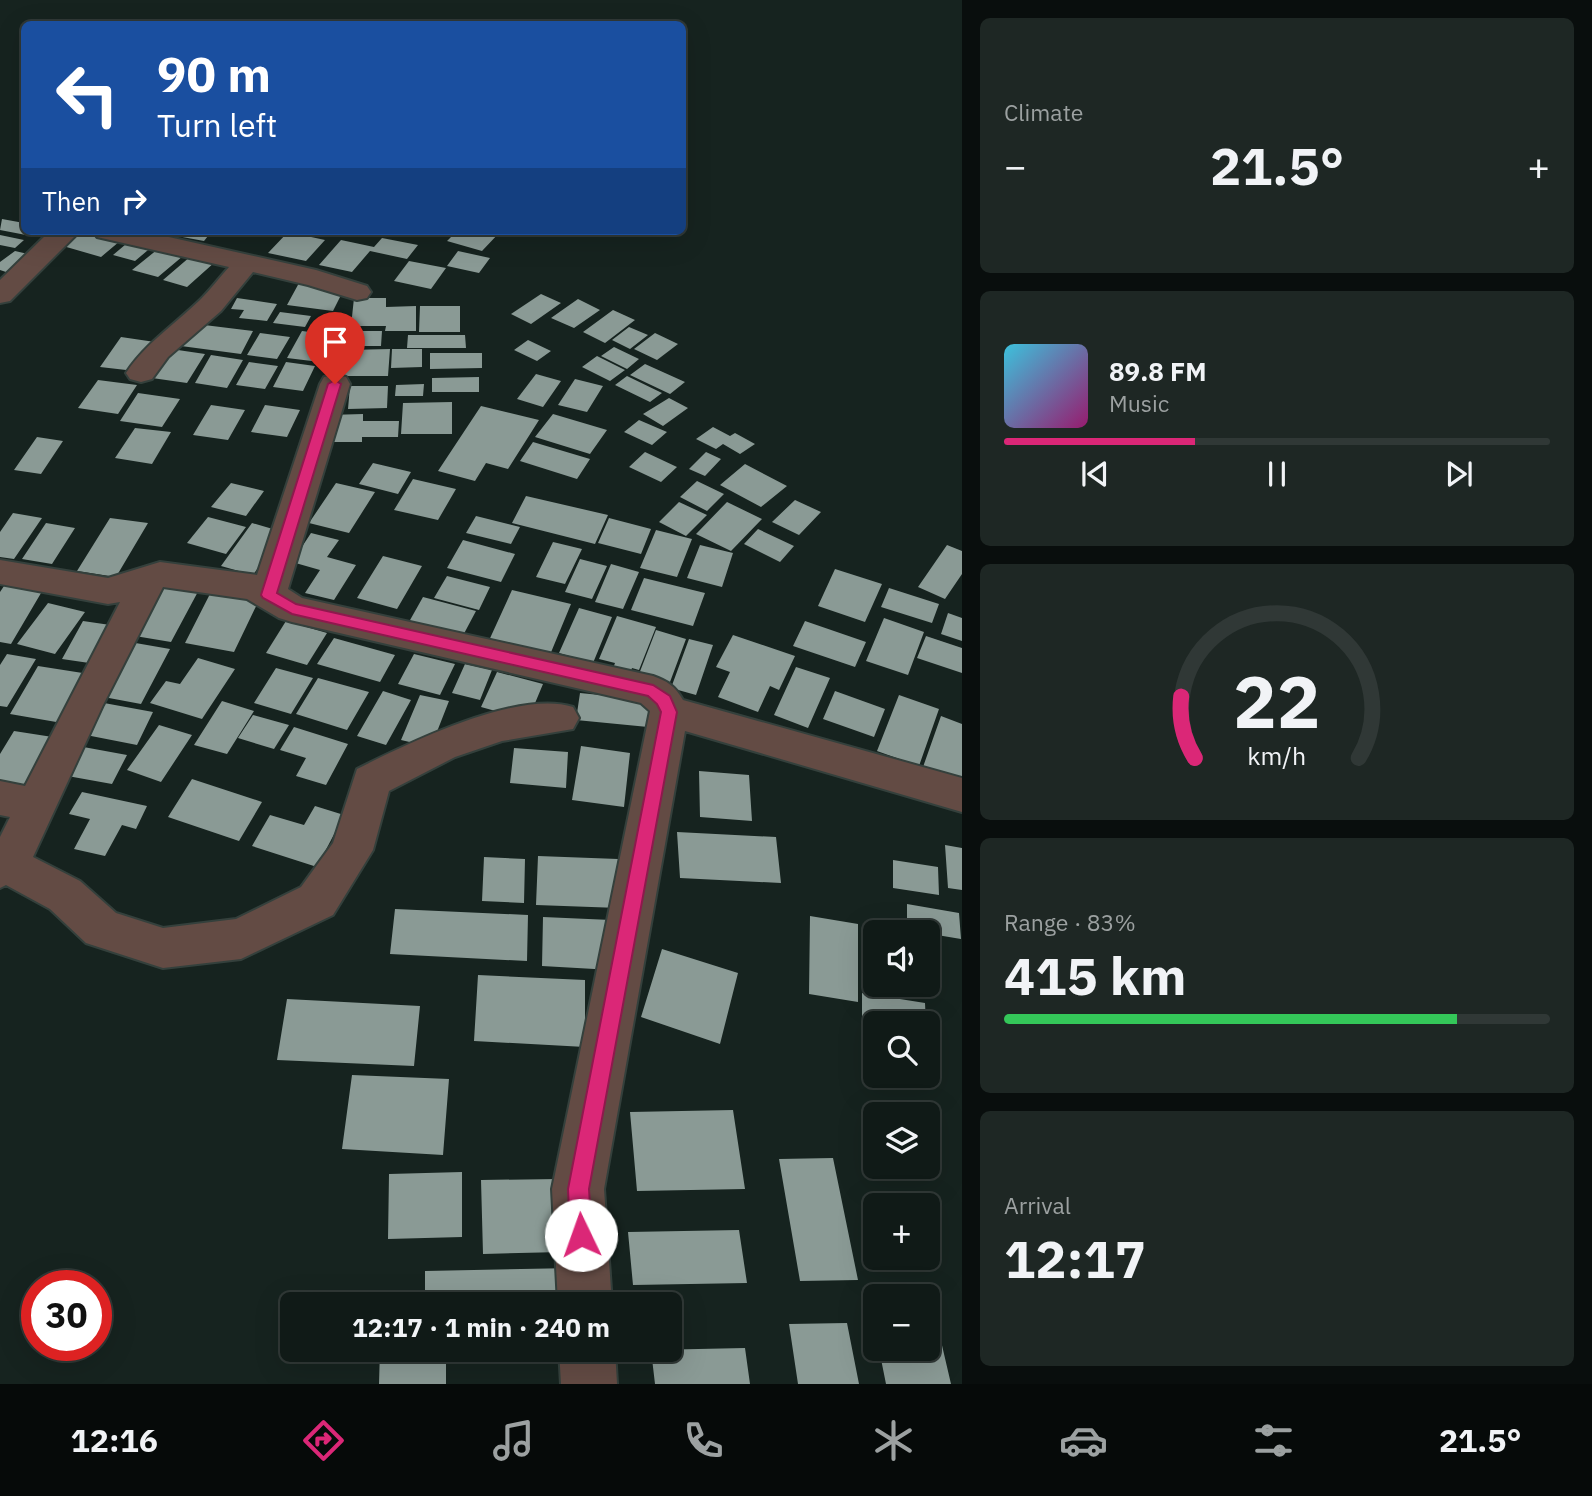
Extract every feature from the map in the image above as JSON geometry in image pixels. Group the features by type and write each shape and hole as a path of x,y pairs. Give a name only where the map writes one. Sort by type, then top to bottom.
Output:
{"street":[{"path":"0,295 61,235"},
{"path":"124,235 316,278 357,292"},
{"path":"141,373 158,351 211,305 247,262"},
{"path":"268,595 335,384"},
{"path":"0,572 108,591 129,587 160,573 256,587 292,609 653,691 664,701 669,712 578,1189 583,1292"},
{"path":"150,578 18,801 4,867 65,895 102,929 163,947 241,939 317,901 352,850 371,781 453,742 500,726 559,718"},
{"path":"669,712 962,795"},
{"path":"588,1362 589,1384"}],"building":[{"path":"2,219 21,222 21,234 0,230"},
{"path":"0,235 24,240 15,248 0,245"},
{"path":"68,235 98,235 120,241 101,257 56,244"},
{"path":"178,235 209,235 204,241"},
{"path":"285,235 325,240 306,261 268,253"},
{"path":"453,235 497,235 482,251 447,241"},
{"path":"382,238 418,245 407,259 370,251 352,272 319,265 341,240 374,247"},
{"path":"132,239 154,245 135,261 113,255"},
{"path":"158,249 183,256 158,277 132,270"},
{"path":"15,251 28,254 6,272 0,270 0,262"},
{"path":"458,251 490,258 479,273 447,266"},
{"path":"191,256 215,262 187,287 163,280"},
{"path":"409,261 446,268 431,289 394,281"},
{"path":"299,283 344,289 333,311 287,305"},
{"path":"541,294 561,303 531,324 511,314"},
{"path":"237,298 277,304 267,321 239,318 244,310 231,309"},
{"path":"354,298 386,298 386,307 416,306 416,331 385,331 386,326 351,326"},
{"path":"578,299 600,310 574,328 551,318"},
{"path":"420,306 460,306 460,332 419,332"},
{"path":"613,310 635,320 605,343 583,332"},
{"path":"280,312 311,316 305,327 273,323"},
{"path":"196,324 253,331 241,354 181,346"},
{"path":"629,327 648,335 630,349 612,340"},
{"path":"302,331 334,335 320,362 287,358"},
{"path":"342,331 382,331 381,346 341,346"},
{"path":"260,333 290,337 277,359 247,355"},
{"path":"655,333 678,344 657,360 634,349"},
{"path":"408,335 465,335 466,348 407,348"},
{"path":"121,337 155,342 135,371 100,367"},
{"path":"528,340 551,351 537,361 514,350"},
{"path":"614,347 639,359 627,369 601,356"},
{"path":"171,349 205,354 187,383 152,378"},
{"path":"390,349 388,376 345,376 347,350"},
{"path":"392,349 422,349 422,367 391,368"},
{"path":"430,353 482,353 482,368 430,369"},
{"path":"211,355 243,360 227,388 195,383"},
{"path":"597,356 625,370 610,381 582,367"},
{"path":"249,362 278,366 265,389 236,385"},
{"path":"286,362 315,366 303,391 273,387"},
{"path":"645,364 685,382 670,394 630,375"},
{"path":"536,374 561,381 543,407 517,399"},
{"path":"627,376 662,393 650,402 615,385"},
{"path":"479,377 479,392 432,392 432,378"},
{"path":"575,379 603,386 587,412 558,405"},
{"path":"98,380 137,385 118,414 78,408"},
{"path":"424,384 423,396 395,396 396,385"},
{"path":"350,386 388,386 387,408 348,409"},
{"path":"138,393 180,399 162,427 120,421"},
{"path":"669,398 688,408 663,426 643,414"},
{"path":"452,402 452,434 401,434 403,403"},
{"path":"211,405 245,410 228,440 193,435"},
{"path":"265,405 300,410 287,437 251,432"},
{"path":"481,406 539,420 508,469 486,463 475,481 438,471"},
{"path":"363,414 363,421 399,421 398,437 362,437 362,442 326,442 329,415"},
{"path":"553,414 607,430 590,454 535,437"},
{"path":"639,420 667,432 652,445 624,432"},
{"path":"713,427 730,436 735,433 755,444 740,454 723,444 716,449 696,439"},
{"path":"135,428 171,432 152,464 115,458"},
{"path":"37,437 63,441 41,474 14,470"},
{"path":"533,442 590,459 577,479 520,461"},
{"path":"645,452 677,467 661,482 629,467"},
{"path":"706,452 721,459 705,476 689,469"},
{"path":"373,463 411,472 398,494 359,484"},
{"path":"745,464 787,486 761,507 720,485"},
{"path":"413,479 456,489 438,520 394,510"},
{"path":"697,481 724,494 707,511 680,497"},
{"path":"231,483 264,491 246,516 211,507"},
{"path":"336,483 375,492 349,533 309,523"},
{"path":"526,496 608,515 595,544 512,523"},
{"path":"795,500 821,512 799,535 772,522"},
{"path":"679,502 707,515 686,536 659,522"},
{"path":"727,502 762,519 731,551 696,534"},
{"path":"13,513 42,518 14,559 0,557 0,532"},
{"path":"476,516 520,527 511,544 466,533"},
{"path":"208,517 246,527 226,554 187,543"},
{"path":"110,518 148,523 116,577 77,571"},
{"path":"609,518 651,529 641,554 598,543"},
{"path":"46,523 75,528 52,564 22,559"},
{"path":"252,523 283,532 253,575 221,566"},
{"path":"758,529 794,546 780,562 744,544"},
{"path":"656,530 692,539 677,577 640,568"},
{"path":"311,533 339,540 327,557 356,565 334,600 305,593 320,570 292,562"},
{"path":"463,540 515,554 501,582 447,568"},
{"path":"553,542 582,549 565,584 536,577"},
{"path":"700,545 733,553 722,587 687,578"},
{"path":"947,545 962,551 962,574 945,599 918,587"},
{"path":"383,556 422,566 397,609 357,598"},
{"path":"580,559 607,566 592,599 565,592"},
{"path":"611,564 639,572 623,609 595,602"},
{"path":"835,569 882,584 865,622 818,606"},
{"path":"447,576 490,587 479,610 434,598"},
{"path":"644,578 705,593 693,626 631,610"},
{"path":"160,579 201,586 171,642 129,635"},
{"path":"6,583 44,588 11,644 0,642 0,592"},
{"path":"889,588 939,604 932,623 881,607"},
{"path":"212,590 260,598 234,652 185,643"},
{"path":"512,590 571,604 547,662 486,647"},
{"path":"423,597 476,611 459,643 405,629"},
{"path":"48,603 85,612 55,654 17,644"},
{"path":"579,608 612,617 593,663 559,653"},
{"path":"948,613 962,618 962,641 941,634"},
{"path":"617,616 656,627 639,670 632,668 628,679 611,674 615,663 599,659"},
{"path":"884,618 924,632 908,675 866,661"},
{"path":"83,621 124,627 103,665 62,659"},
{"path":"286,621 327,633 307,665 266,653"},
{"path":"805,621 866,642 855,667 793,646"},
{"path":"656,630 686,639 670,682 639,674"},
{"path":"733,635 795,656 779,690 770,686 758,712 718,697 730,672 716,667"},
{"path":"926,636 962,648 962,673 917,658"},
{"path":"334,638 395,655 380,682 317,664"},
{"path":"689,639 713,645 696,695 671,688"},
{"path":"124,641 170,649 141,704 93,695"},
{"path":"7,654 36,659 7,707 0,706 0,665"},
{"path":"414,654 455,664 440,695 398,684"},
{"path":"198,658 235,669 202,719 150,703 166,681 180,684"},
{"path":"465,664 492,670 480,700 452,693"},
{"path":"38,666 89,674 62,723 10,714"},
{"path":"796,667 830,678 808,728 774,715"},
{"path":"276,668 313,678 291,714 254,703"},
{"path":"497,672 543,684 528,720 481,707"},
{"path":"318,678 369,692 347,730 296,714"},
{"path":"383,691 411,700 386,745 357,736"},
{"path":"835,691 885,709 874,737 823,719"},
{"path":"580,693 650,700 648,727 576,720"},
{"path":"420,695 449,701 431,747 401,740"},
{"path":"899,695 939,709 919,766 877,751"},
{"path":"222,701 254,711 227,754 194,745"},
{"path":"104,703 153,712 137,745 86,735"},
{"path":"253,715 289,725 274,749 238,738"},
{"path":"941,716 962,724 962,781 923,767"},
{"path":"159,725 192,735 161,782 127,770"},
{"path":"294,727 348,744 326,785 296,776 306,758 280,750"},
{"path":"14,731 59,738 27,797 0,792 0,754"},
{"path":"78,746 127,755 112,784 62,775"},
{"path":"581,746 630,753 624,807 572,800"},
{"path":"514,748 568,752 566,788 510,783"},
{"path":"699,771 749,775 752,821 700,817"},
{"path":"192,779 262,802 239,841 168,817"},
{"path":"82,792 147,806 136,829 122,825 105,856 74,849 90,819 69,814"},
{"path":"315,806 344,815 317,867 252,846 270,815 304,825"},
{"path":"677,832 776,837 781,883 680,878"},
{"path":"945,845 962,848 962,890 948,888"},
{"path":"538,856 618,859 619,908 536,905"},
{"path":"484,857 525,859 524,903 482,901"},
{"path":"893,860 938,867 939,895 893,888"},
{"path":"907,904 959,913 961,939 940,936 940,920 907,920"},
{"path":"395,909 528,915 527,961 390,954"},
{"path":"810,916 858,924 858,1002 809,994"},
{"path":"543,917 611,920 612,970 542,966"},
{"path":"662,949 738,973 720,1044 641,1017"},
{"path":"478,975 585,980 585,1047 474,1041"},
{"path":"862,993 863,997 887,997 925,1003 925,1011 863,1011 862,1023"},
{"path":"287,999 420,1006 414,1066 277,1060"},
{"path":"352,1075 449,1079 443,1155 342,1149"},
{"path":"733,1110 745,1189 637,1191 630,1112"},
{"path":"833,1158 858,1280 800,1281 779,1159"},
{"path":"462,1172 462,1237 388,1239 389,1174"},
{"path":"558,1179 562,1252 483,1254 481,1180"},
{"path":"739,1230 747,1283 633,1285 628,1232"},
{"path":"574,1268 575,1292 425,1292 425,1271"},
{"path":"847,1323 859,1384 798,1384 789,1324"},
{"path":"941,1341 951,1384 886,1384 881,1361 940,1361"},
{"path":"745,1348 750,1384 655,1384 652,1362 682,1362 682,1349"},
{"path":"380,1362 446,1362 446,1384 379,1384"}],"route":[{"path":"335,384 268,595 292,609 653,691 664,701 669,712 578,1189 581,1235"}]}
